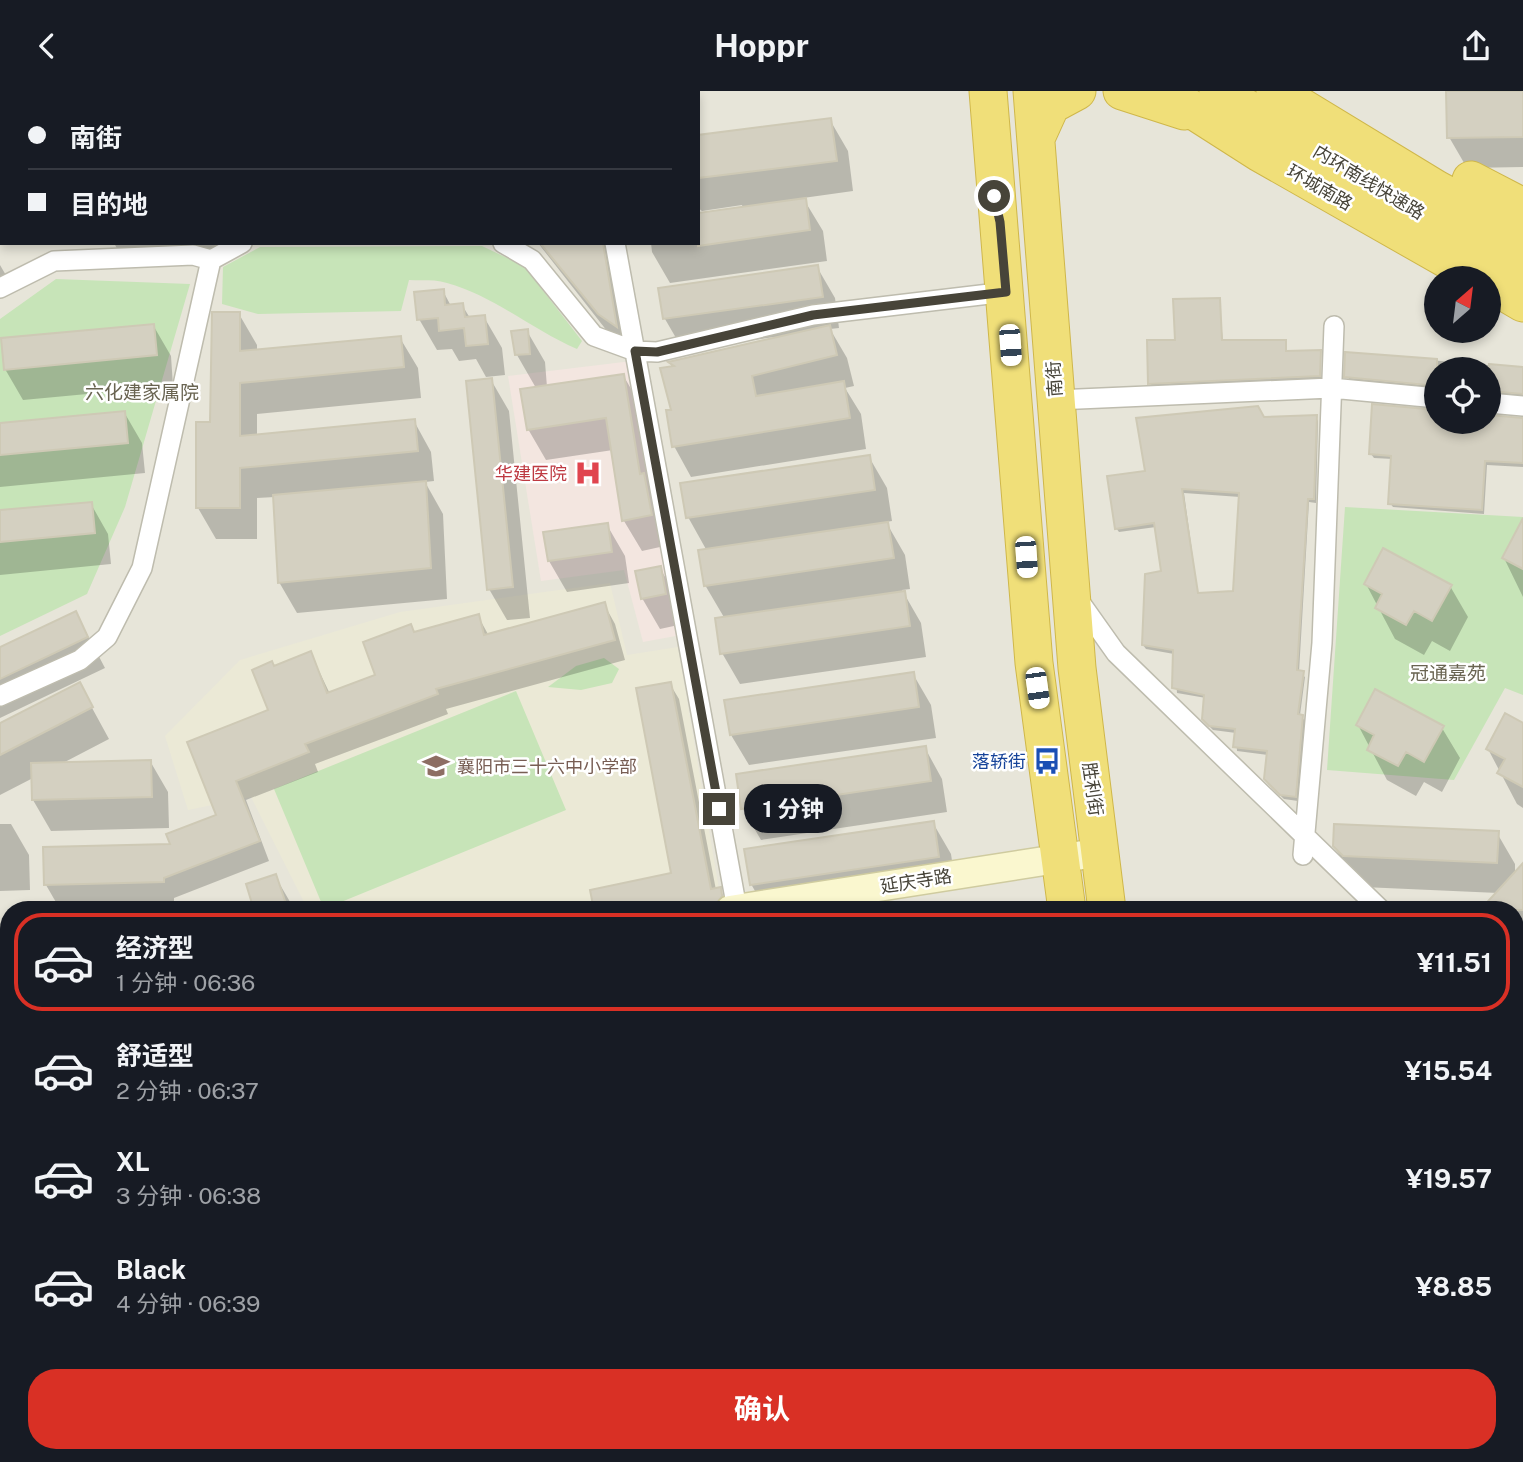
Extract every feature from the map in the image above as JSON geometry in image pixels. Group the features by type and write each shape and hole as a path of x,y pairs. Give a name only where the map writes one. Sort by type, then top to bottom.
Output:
{"highway":[{"path":"969,91 1000,222"},
{"path":"988,91 1034,663 1066,901"},
{"name":"南街","path":"1032,91 1077,668"},
{"path":"1036,138 1051,105 1077,91"},
{"path":"1122,91 1212,105"},
{"name":"环城南路","path":"1163,91 1212,105 1260,153 1459,266"},
{"name":"内环南线快速路","path":"1275,91 1436,189 1523,236"},
{"path":"1323,91 1459,174 1523,207"},
{"name":"内环南线快速路","path":"1212,105 1424,215 1523,270"},
{"path":"1502,291 1523,303"},
{"name":"胜利街","path":"1077,668 1106,901"}],"street":[{"path":"0,288 54,261 193,255 211,260 238,245"},
{"path":"506,245 531,260 594,336 635,351 657,352 813,315 1006,292"},
{"path":"615,245 732,901"},
{"path":"0,696 80,660 107,637 142,568 211,260"},
{"path":"1303,855 1322,643 1334,326"},
{"path":"1056,400 1331,388 1424,397"},
{"path":"1501,404 1523,406"},
{"path":"1071,590 1116,653 1372,901"},
{"name":"延庆寺路","path":"786,901 1102,852"}],"shaded area":[{"path":"700,91 1523,91 1523,901 0,901 0,245 700,245"},
{"name":"华建医院","path":"632,361 681,635 643,642 624,570 541,581 508,376"},
{"name":"襄阳市三十六中小学部","path":"610,583 627,655 678,647 721,901 303,901 251,797 188,810 165,736 240,660 400,612"}],"green space":[{"path":"482,246 524,266 582,341 577,349 481,296 438,281 409,280 401,311 258,314 222,304 223,267 260,247"},
{"path":"56,279 190,284 125,507 87,594 0,636 0,319"},
{"path":"1345,507 1523,517 1523,695 1505,688 1454,780 1327,770"},
{"path":"604,658 619,669 612,683 581,690 548,687 576,666"},
{"path":"516,691 566,810 344,901 321,901 274,789"}],"building":[{"path":"1446,91 1523,91 1523,137 1447,138"},
{"path":"831,118 837,161 700,178 700,135"},
{"path":"806,198 810,230 698,246 700,213"},
{"path":"542,245 603,245 617,327 598,314"},
{"path":"818,265 823,297 663,319 658,288"},
{"path":"444,289 445,305 463,303 465,317 485,315 488,344 466,346 464,328 439,331 438,318 417,320 414,292"},
{"path":"1220,298 1222,340 1286,340 1286,351 1321,350 1320,376 1148,384 1147,340 1175,340 1173,299"},
{"path":"212,312 240,312 240,351 401,336 404,367 240,383 240,436 415,419 418,451 240,468 240,508 196,508 196,422 210,422"},
{"path":"154,324 157,355 4,370 1,338"},
{"path":"830,325 837,355 752,376 756,396 844,381 850,418 672,447 666,410 671,410 660,368 674,366 668,362"},
{"path":"528,329 530,354 515,355 511,331"},
{"path":"1345,352 1424,358 1424,385 1344,377"},
{"path":"1501,365 1523,367 1523,394 1501,392"},
{"path":"624,374 640,474 644,473 652,515 622,521 606,418 527,430 520,389"},
{"path":"492,378 513,587 487,590 466,381"},
{"path":"1372,404 1424,409 1424,434 1501,434 1501,416 1523,418 1523,463 1485,461 1482,510 1388,504 1391,456 1369,454"},
{"path":"1258,406 1264,417 1317,415 1314,499 1308,499 1297,670 1304,671 1298,714 1303,715 1296,797 1280,795 1264,779 1267,751 1233,747 1235,729 1209,726 1202,719 1204,695 1172,688 1173,650 1142,645 1145,574 1161,571 1154,523 1115,529 1107,476 1145,471 1136,418","holes":["1182,489 1239,493 1233,591 1198,593"]},
{"path":"125,411 128,443 0,455 0,423"},
{"path":"870,455 875,490 686,518 680,483"},
{"path":"426,481 431,568 278,583 273,495"},
{"path":"92,502 95,533 0,542 0,510"},
{"path":"1523,518 1523,569 1502,558"},
{"path":"888,522 894,558 704,586 698,550"},
{"path":"608,523 612,552 548,561 543,532"},
{"path":"1383,548 1452,585 1432,621 1414,611 1406,625 1375,608 1382,594 1364,584"},
{"path":"661,566 666,594 641,599 635,571"},
{"path":"905,591 910,626 720,654 715,618"},
{"path":"605,602 615,640 436,689 438,694 305,744 309,752 236,781 260,841 164,878 164,882 44,885 43,847 170,844 166,834 216,815 187,742 268,710 252,670 272,661 274,666 311,651 327,693 375,675 363,642 411,624 414,632 479,614 484,635"},
{"path":"76,611 88,637 0,679 0,647"},
{"path":"914,672 919,707 730,735 724,700"},
{"path":"80,682 93,707 0,755 0,723"},
{"path":"671,682 711,889 721,887 722,896 719,901 592,901 590,890 671,873 636,688"},
{"path":"1375,689 1444,726 1424,762 1406,752 1398,766 1367,750 1374,735 1356,725"},
{"path":"1505,713 1523,723 1523,787 1497,773 1505,759 1486,749"},
{"path":"926,746 931,781 741,809 736,774"},
{"path":"151,760 152,797 32,800 31,763"},
{"path":"934,821 939,857 750,885 744,849"},
{"path":"1334,824 1499,831 1497,863 1343,856 1333,846"},
{"path":"1523,863 1523,901 1488,901"},
{"path":"276,874 285,901 251,901 246,884"}],"place":[{"name":"华建医院","path":"588,473"},
{"name":"落轿街","path":"1047,761"},
{"name":"襄阳市三十六中小学部","path":"436,766"}],"district":[{"name":"六化建家属院","path":"142,392"},
{"name":"冠通嘉苑","path":"1448,673"}],"route":[{"path":"719,809 635,351 657,352 813,315 1006,292 1000,222 994,196"}]}
